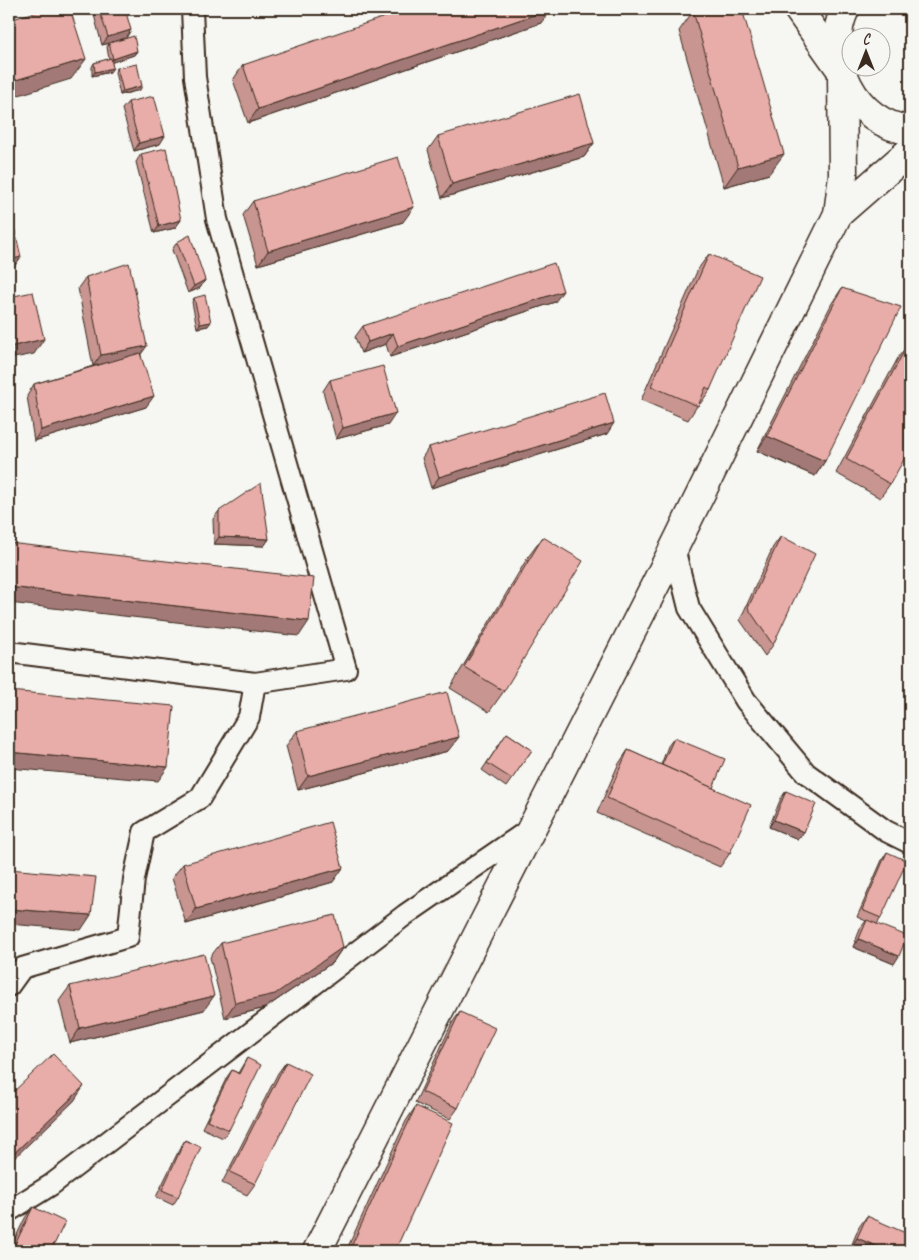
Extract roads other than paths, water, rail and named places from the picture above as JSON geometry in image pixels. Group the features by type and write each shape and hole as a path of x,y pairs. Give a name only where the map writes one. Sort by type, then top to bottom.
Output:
{"street":[{"path":"9,652 255,683 346,669 217,219 195,77 192,9"},
{"path":"798,9 841,71 856,99 877,118 902,130 910,130"},
{"path":"317,1251 674,548 838,214 843,175 841,71 836,42 840,18 845,9"},
{"path":"838,214 910,151"},
{"path":"674,548 689,608 746,701 806,773 886,831 910,843"},
{"path":"9,986 15,967 128,937 134,879 144,832 200,798 249,717 255,683"},
{"path":"9,1211 51,1185 405,916 532,828"}]}
